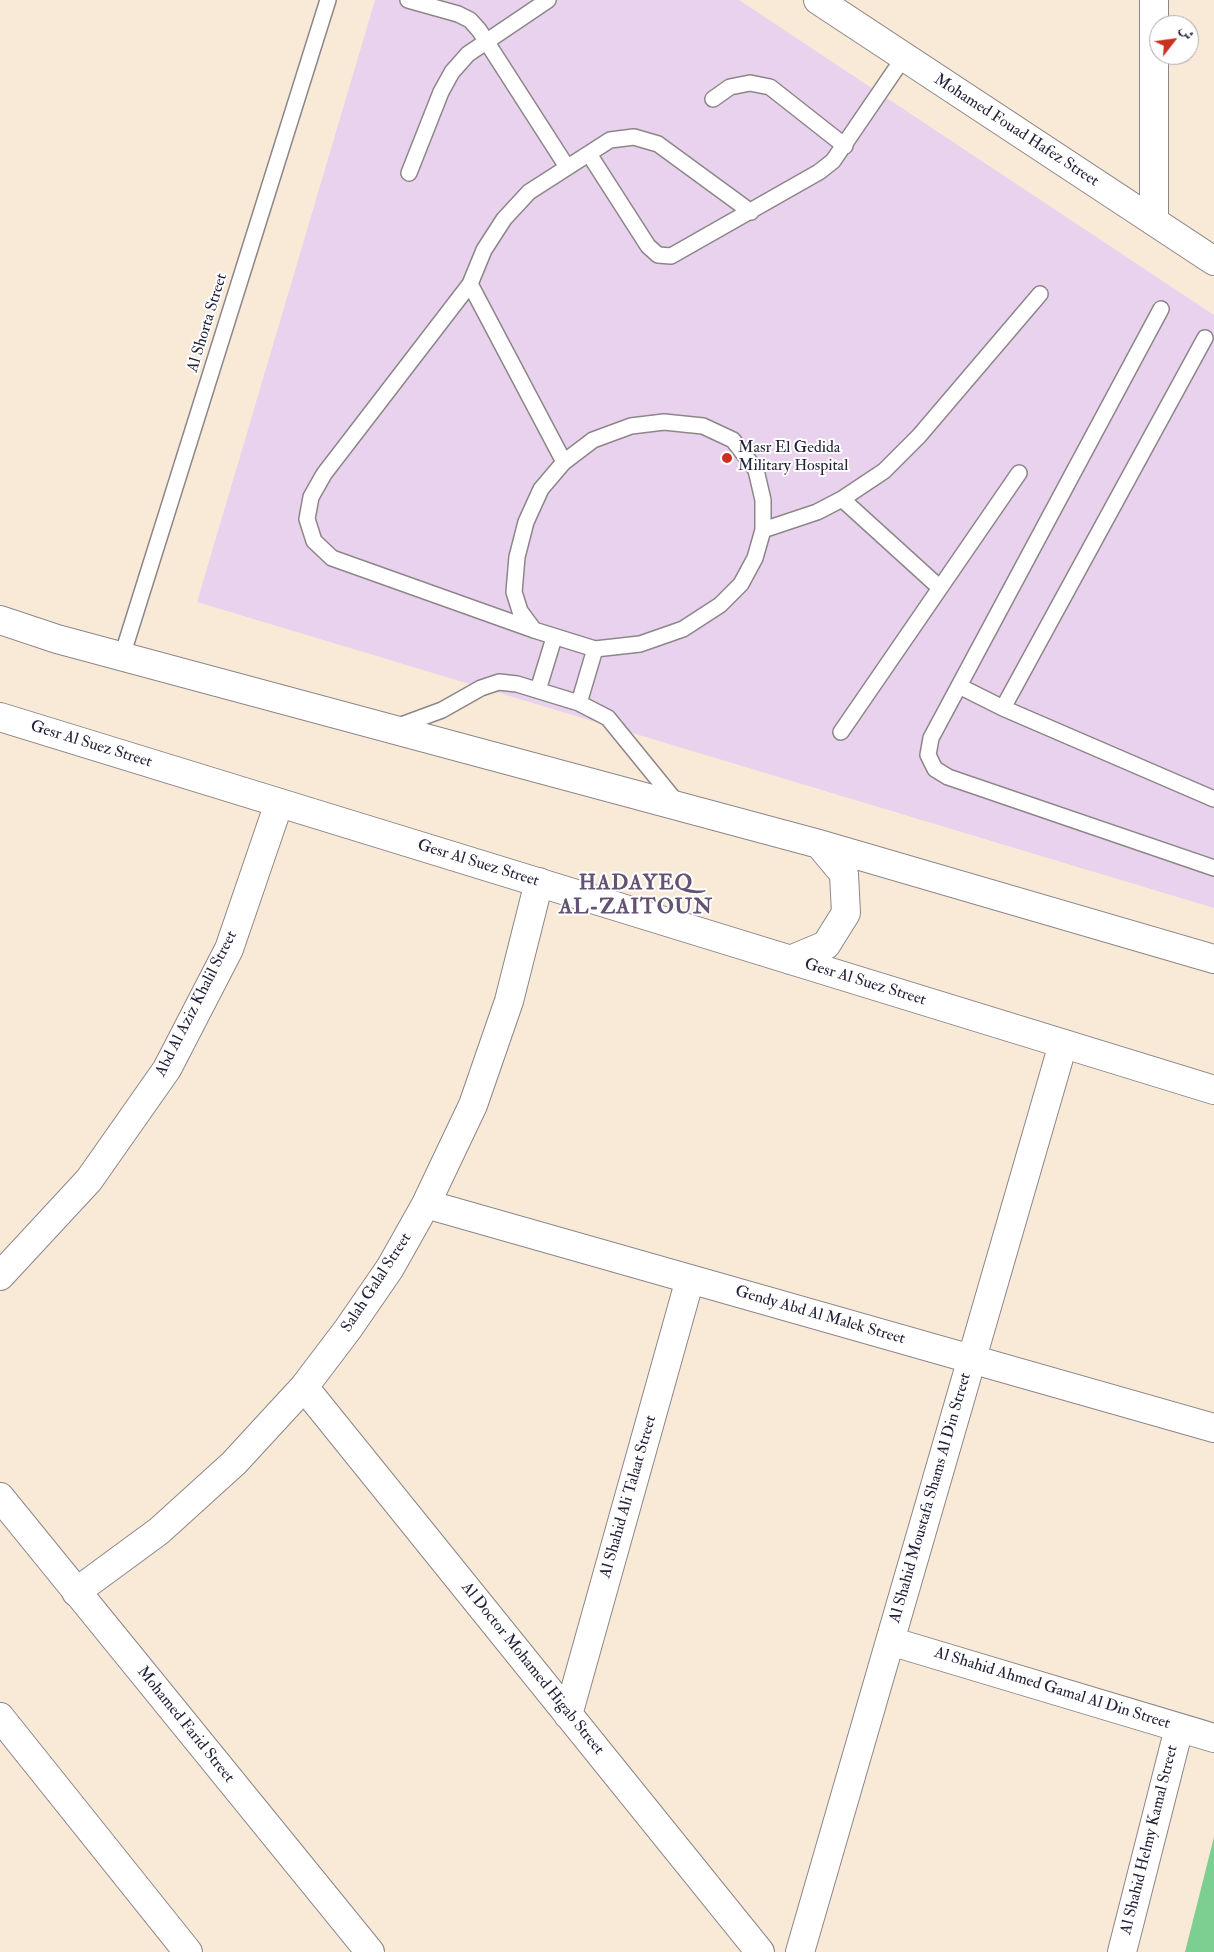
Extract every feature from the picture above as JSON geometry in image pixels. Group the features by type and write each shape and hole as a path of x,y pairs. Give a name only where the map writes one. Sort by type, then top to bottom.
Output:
{"street":[{"name":"Mohamed Fouad Hafez Street","path":"818,0 1214,261"},
{"path":"1154,0 1154,221"},
{"path":"0,620 122,656 819,844 1214,959"},
{"name":"Gesr Al Suez Street","path":"0,717 1214,1090"},
{"name":"Abd Al Aziz Khalil Street","path":"0,1276 89,1180 167,1069 229,949 279,803"},
{"path":"790,960 826,945 846,913 844,874 819,844"},
{"name":"Salah Galal Street","path":"76,1592 158,1531 228,1469 304,1387 390,1268 426,1204 473,1105 503,1019 539,882"},
{"name":"Al Shahid Moustafa Shams Al Din Street","path":"800,1952 1063,1044"},
{"name":"Gendy Abd Al Malek Street","path":"426,1204 1214,1428"},
{"name":"Al Shahid Ali Talaat Street","path":"568,1715 690,1279"},
{"name":"Al Doctor Mohamed Higab Street","path":"304,1387 760,1952"},
{"name":"Mohamed Farid Street","path":"0,1497 370,1952"},
{"name":"Al Shahid Ahmed Gamal Al Din Street","path":"890,1641 1214,1738"},
{"path":"0,1717 188,1952"},
{"name":"Al Shahid Helmy Kamal Street","path":"1122,1952 1179,1728"}],"lane":[{"name":"Al Shorta Street","path":"122,656 328,0"},
{"path":"408,0 458,14 470,20 487,40 567,167"},
{"path":"410,173 441,92 452,72 468,54 548,0"},
{"path":"589,154 648,246 658,255 671,256 819,172 833,161 904,57"},
{"path":"713,99 730,87 750,83 770,87 845,146"},
{"path":"534,630 520,611 514,592 517,557 526,522 541,489 564,462 594,440 631,426 664,422 704,426 733,440 756,470 763,500 762,530 755,558 741,584 720,605 683,630 640,644 595,649 554,638 332,558 314,541 307,519 310,497 324,474 470,284 484,250 504,219 529,192 567,167 610,140 634,137 658,144 750,212"},
{"path":"470,284 564,462"},
{"path":"762,530 808,516 842,499 884,471 919,436 1040,294"},
{"path":"1161,309 931,738 928,754 935,769 948,777 1214,868"},
{"path":"1004,708 1204,338"},
{"path":"842,732 1019,473"},
{"path":"842,499 940,588"},
{"path":"538,690 554,638"},
{"path":"579,703 595,649"},
{"path":"391,729 434,714 481,688 499,682 517,684 579,703 608,718 681,807"},
{"path":"959,686 1004,708 1214,799"}],"shaded area":[{"name":"Masr El Gedida Military Hospital","path":"375,0 739,0 1214,315 1214,908 197,602"}],"green space":[{"path":"1214,1837 1214,1952 1185,1952"}],"place":[{"name":"Masr El Gedida Military Hospital","path":"727,458"}],"district":[{"name":"HADAYEQ AL-ZAITOUN","path":"636,896"}]}
